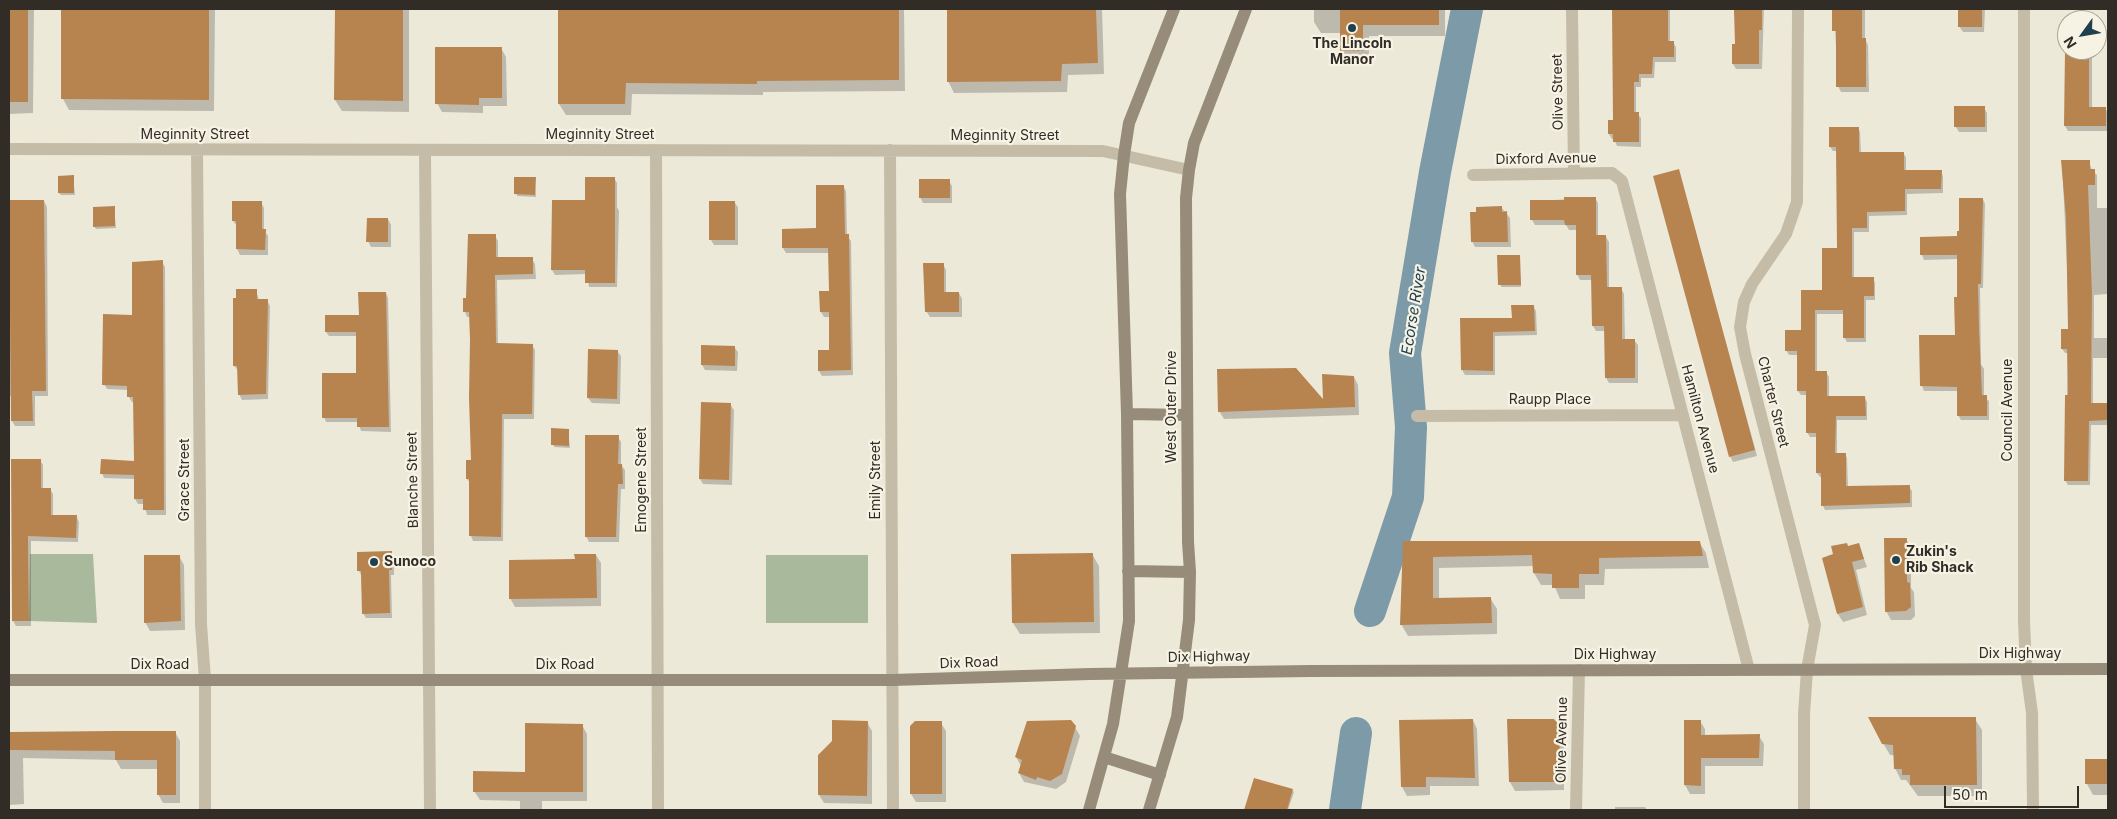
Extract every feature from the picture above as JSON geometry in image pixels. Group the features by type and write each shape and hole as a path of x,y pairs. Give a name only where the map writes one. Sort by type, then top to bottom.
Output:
{"main road":[{"path":"1088,810 1113,724 1129,621 1127,414 1120,194 1124,155 1128,123 1174,9"},
{"name":"West Outer Drive","path":"1149,810 1176,717 1188,620 1190,572 1186,198 1189,170 1194,143 1246,9"},
{"path":"1127,414 1187,415"},
{"path":"1128,571 1190,572"},
{"name":"Dix Highway","path":"1121,674 1579,670 2108,669"},
{"name":"Dix Road","path":"9,680 892,680 1121,674"},
{"path":"1104,757 1160,774"}],"street":[{"name":"Olive Street","path":"1572,9 1574,174"},
{"name":"Charter Street","path":"1798,9 1797,202 1786,234 1752,284 1744,302 1740,327 1745,354 1814,625 1807,670 1804,714 1804,810"},
{"name":"Council Avenue","path":"2024,9 2023,530 2026,668 2032,713 2033,810"},
{"name":"Meginnity Street","path":"9,149 1103,151 1189,170"},
{"name":"Grace Street","path":"197,149 201,624 205,680 206,810"},
{"name":"Blanche Street","path":"425,150 431,680 430,810"},
{"name":"Emogene Street","path":"656,150 658,810"},
{"name":"Emily Street","path":"890,150 893,810"},
{"name":"Dixford Avenue","path":"1474,175 1612,172 1619,176"},
{"name":"Hamilton Avenue","path":"1619,176 1626,189 1749,670"},
{"name":"Raupp Place","path":"1417,416 1683,414"},
{"name":"Olive Avenue","path":"1576,810 1579,670"}],"green space":[{"path":"30,554 93,554 97,623 29,621"},
{"path":"766,555 868,555 868,623 766,623"}],"building":[{"path":"9,9 28,9 28,102 9,102"},
{"path":"61,9 209,9 209,100 61,99"},
{"path":"335,9 403,9 403,101 334,100"},
{"path":"558,9 899,9 899,80 757,81 757,84 626,83 625,104 558,104"},
{"path":"947,9 1096,9 1098,63 1062,64 1061,81 947,82"},
{"name":"The Lincoln Manor","path":"1340,9 1439,9 1439,25 1363,25 1363,51 1340,51"},
{"path":"1612,9 1668,9 1668,41 1674,41 1674,57 1653,57 1652,74 1639,74 1639,82 1634,82 1634,112 1639,112 1639,142 1613,142 1613,134 1608,134 1608,120 1613,120"},
{"path":"1958,9 1982,9 1982,27 1958,27"},
{"path":"1734,10 1762,10 1762,30 1759,30 1759,64 1732,64 1732,44 1735,44"},
{"path":"1832,10 1862,10 1862,38 1866,38 1866,87 1836,87 1836,31 1832,31"},
{"path":"435,47 502,47 502,98 479,98 479,105 435,104"},
{"path":"2065,60 2089,60 2089,107 2106,107 2106,126 2064,126"},
{"path":"1954,106 1985,106 1985,127 1954,127"},
{"path":"1829,127 1859,127 1859,152 1904,152 1904,170 1942,170 1941,189 1905,189 1905,211 1867,212 1867,228 1852,228 1852,277 1874,277 1874,296 1864,296 1864,338 1843,338 1843,310 1815,310 1815,371 1827,371 1827,396 1865,396 1866,416 1836,416 1835,453 1846,453 1846,486 1910,485 1910,503 1821,506 1821,473 1816,473 1816,433 1806,433 1806,391 1797,391 1797,351 1785,351 1785,330 1801,330 1801,290 1822,290 1822,248 1837,248 1836,147 1829,147"},
{"path":"2061,160 2090,160 2090,169 2095,169 2095,185 2088,185 2092,295 2091,403 2108,403 2108,420 2089,421 2088,481 2064,481 2065,395 2068,395 2067,349 2061,349 2061,329 2068,329 2066,218"},
{"path":"1679,169 1755,450 1729,457 1653,176"},
{"path":"74,175 74,193 58,193 58,176"},
{"path":"514,177 536,177 535,195 514,194"},
{"path":"585,177 615,177 615,283 585,283 585,270 551,270 552,200 585,200"},
{"path":"919,179 950,179 950,198 919,198"},
{"path":"816,185 844,185 845,234 849,234 851,370 818,371 818,350 829,350 829,312 820,312 819,291 829,291 828,248 782,248 782,229 816,228"},
{"path":"1564,197 1596,197 1596,235 1606,235 1607,287 1622,287 1622,339 1635,339 1635,378 1605,378 1604,326 1592,326 1591,275 1576,275 1576,225 1565,225 1564,220 1530,220 1530,200 1564,200"},
{"path":"1959,198 1983,198 1981,284 1978,284 1982,395 1987,395 1987,416 1957,416 1957,387 1920,386 1919,335 1955,335 1954,297 1957,297 1957,255 1920,255 1920,237 1957,236 1957,231 1959,231"},
{"path":"9,200 44,200 46,391 32,391 33,421 11,421"},
{"path":"232,201 262,201 262,229 266,229 265,250 236,249 236,221 232,221"},
{"path":"709,201 735,201 735,240 709,240"},
{"path":"115,206 115,226 93,227 93,207"},
{"path":"1502,206 1502,212 1507,211 1508,242 1471,242 1470,212 1476,212 1476,207"},
{"path":"367,218 388,218 388,242 366,242"},
{"path":"468,234 496,234 496,257 533,257 533,274 495,275 496,343 533,344 532,414 502,414 501,537 469,536 469,479 466,479 466,460 471,460 470,340 469,312 463,312 463,298 466,298"},
{"path":"1497,255 1520,255 1521,285 1498,285"},
{"path":"163,260 164,510 143,510 143,499 134,499 134,475 100,474 101,459 134,461 133,397 127,397 127,386 102,385 103,314 132,315 132,262"},
{"path":"923,263 944,263 944,292 959,292 959,312 925,312"},
{"path":"236,289 257,289 257,299 268,299 266,394 238,395 237,366 233,366 233,298 236,298"},
{"path":"358,292 386,292 389,427 357,427 357,418 322,418 322,373 356,373 356,332 325,332 325,315 359,315"},
{"path":"1511,305 1534,305 1535,331 1493,332 1493,371 1461,370 1460,318 1512,318"},
{"path":"701,345 735,346 735,366 701,365"},
{"path":"588,349 618,350 617,399 587,398"},
{"path":"1296,368 1323,399 1322,374 1354,376 1355,407 1218,412 1217,369"},
{"path":"701,402 731,403 729,480 699,479"},
{"path":"551,428 569,429 569,446 551,445"},
{"path":"585,435 619,435 618,464 622,464 623,484 618,484 616,537 585,537"},
{"path":"11,459 41,459 41,488 51,488 51,515 77,515 76,538 28,536 29,621 12,621"},
{"name":"Zukin's Rib Shack","path":"1884,538 1907,538 1907,582 1910,583 1911,607 1906,611 1885,612"},
{"path":"1403,541 1700,541 1703,556 1599,558 1599,574 1579,574 1579,588 1552,588 1552,574 1533,573 1532,555 1433,557 1433,598 1491,597 1492,623 1400,625"},
{"path":"1847,543 1848,546 1859,543 1864,559 1852,562 1863,607 1837,614 1822,558 1833,554 1831,546"},
{"path":"392,551 392,570 389,570 390,613 362,614 361,571 357,571 357,552"},
{"path":"1093,553 1094,622 1012,623 1011,554"},
{"path":"574,554 596,554 597,598 509,599 509,560 575,559"},
{"path":"144,555 180,555 181,621 144,623"},
{"path":"1868,717 1976,717 1977,785 1910,785 1910,775 1902,775 1902,769 1894,769 1893,745 1882,744"},
{"path":"1473,719 1475,778 1426,777 1426,787 1401,787 1399,720"},
{"path":"1507,719 1554,719 1560,726 1559,782 1509,782"},
{"path":"832,720 868,721 867,796 818,795 818,755 832,741"},
{"path":"1071,720 1076,726 1062,774 1050,781 1037,777 1036,780 1018,773 1022,760 1015,757 1027,721"},
{"path":"1684,720 1701,720 1701,735 1760,734 1759,758 1701,758 1701,786 1684,785"},
{"path":"915,721 942,721 942,794 910,794 910,726"},
{"path":"525,723 583,724 583,792 473,792 473,771 525,772"},
{"path":"176,731 176,795 157,795 157,760 115,760 115,751 9,750 9,732"},
{"path":"2085,759 2108,759 2108,784 2085,784"},
{"path":"1254,778 1293,789 1287,810 1244,810"}],"waterway":[{"name":"Ecorse River","path":"1370,611 1408,497 1411,427 1405,353 1435,172 1467,9"},
{"name":"Ecorse River","path":"1345,810 1356,733"}],"place":[{"name":"The Lincoln Manor","path":"1352,28"},
{"name":"Zukin's Rib Shack","path":"1896,560"},
{"name":"Sunoco","path":"374,562"}]}
